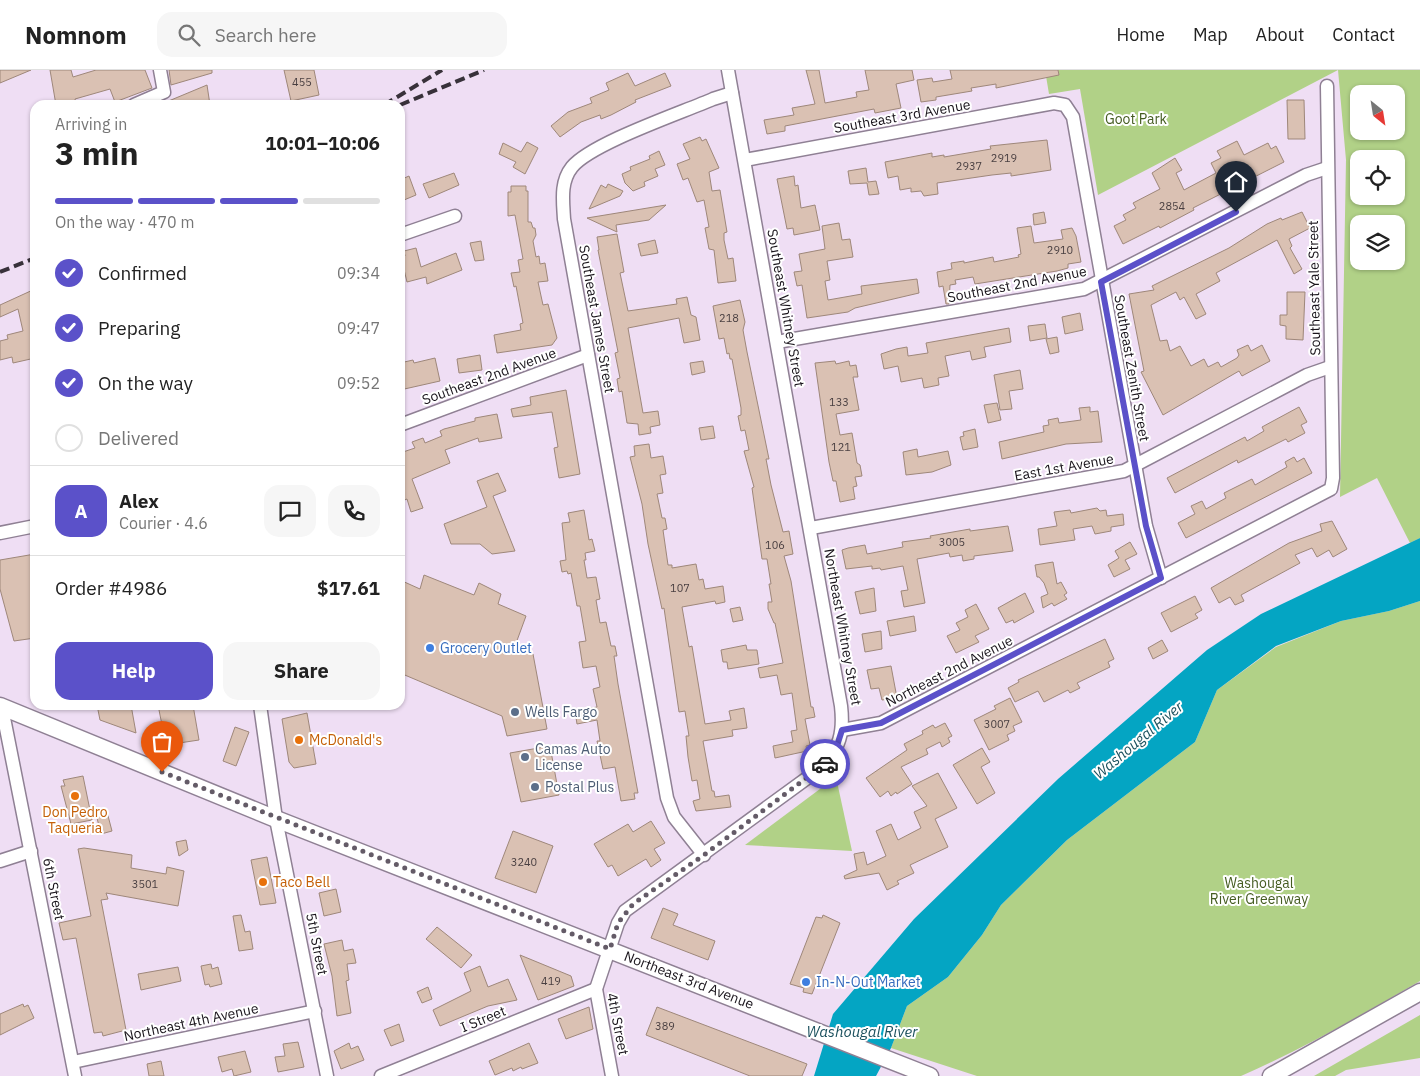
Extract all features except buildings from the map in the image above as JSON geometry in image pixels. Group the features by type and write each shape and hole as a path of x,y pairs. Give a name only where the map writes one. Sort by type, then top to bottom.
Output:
{"main road":[{"name":"Northeast 3rd Avenue","path":"1,703 276,819 930,1076"},
{"path":"1271,1076 1420,992"}],"street":[{"path":"146,100 164,92 160,70"},
{"name":"Southeast Whitney Street","path":"728,70 811,528"},
{"name":"Southeast Yale Street","path":"1327,86 1333,478 1331,489"},
{"name":"Southeast James Street","path":"704,855 674,816 668,798 640,652 564,219 562,191 572,168 592,151 713,99 732,93"},
{"name":"Southeast 3rd Avenue","path":"745,160 1054,103 1065,105"},
{"name":"Southeast Zenith Street","path":"1065,105 1073,117 1146,526 1161,578"},
{"name":"Southeast 2nd Avenue","path":"777,342 1084,289 1101,282 1306,175 1327,168"},
{"path":"405,233 455,216"},
{"name":"Southeast 2nd Avenue","path":"405,423 588,355"},
{"name":"East 1st Avenue","path":"811,528 1124,472 1307,375 1330,367"},
{"name":"Northeast 2nd Avenue","path":"842,730 881,723 1331,489"},
{"path":"0,533 30,527"},
{"name":"Northeast Whitney Street","path":"811,528 841,706 842,730"},
{"name":"6th Street","path":"1,703 75,1076"},
{"name":"5th Street","path":"261,710 276,819 327,1076"},
{"path":"610,949 618,923 625,911 644,895 704,855 821,768 834,755 842,730"},
{"path":"0,860 31,851"},
{"name":"4th Street","path":"610,949 596,989 612,1076"},
{"name":"I Street","path":"381,1076 596,989"},
{"name":"Northeast 4th Avenue","path":"73,1062 315,1011"}],"green space":[{"name":"Goot Park","path":"1045,70 1338,70 1098,195 1080,89 1049,94"},
{"path":"1338,70 1420,70 1420,538 1410,543 1377,478 1340,497 1346,160"},
{"name":"Washougal River Greenway","path":"1420,601 1420,981 1309,1043 1241,1076 977,1076 891,1048 907,1006 948,977 982,935 1001,905 1067,840 1195,742 1217,690 1276,647 1341,621 1389,611"},
{"path":"836,777 852,851 745,845"},
{"path":"1420,1015 1420,1058 1346,1070 1335,1076 1314,1076"}],"water":[{"name":"Washougal River","path":"1420,538 1420,601 1389,611 1341,621 1276,646 1217,690 1195,742 1067,840 1001,905 982,935 948,977 907,1006 891,1048 876,1076 814,1076 833,1014 914,919 1058,779 1207,650 1261,614"}],"railway":[{"path":"392,100 442,70"},
{"path":"405,103 484,70"},
{"path":"0,272 30,260"}],"way so far":[{"path":"162,772 276,819 610,949 618,923 625,911 633,904 704,855 825,764"}],"place":[{"name":"Grocery Outlet","path":"430,648"},
{"name":"Wells Fargo","path":"515,712"},
{"name":"McDonald's","path":"299,740"},
{"name":"Camas Auto License","path":"525,757"},
{"name":"Postal Plus","path":"535,787"},
{"name":"Don Pedro Taqueria","path":"75,796"},
{"name":"Taco Bell","path":"263,882"},
{"name":"In-N-Out Market","path":"806,982"}],"route":[{"path":"825,764 834,755 842,730 881,723 1161,578 1146,526 1101,282 1236,212"}]}
